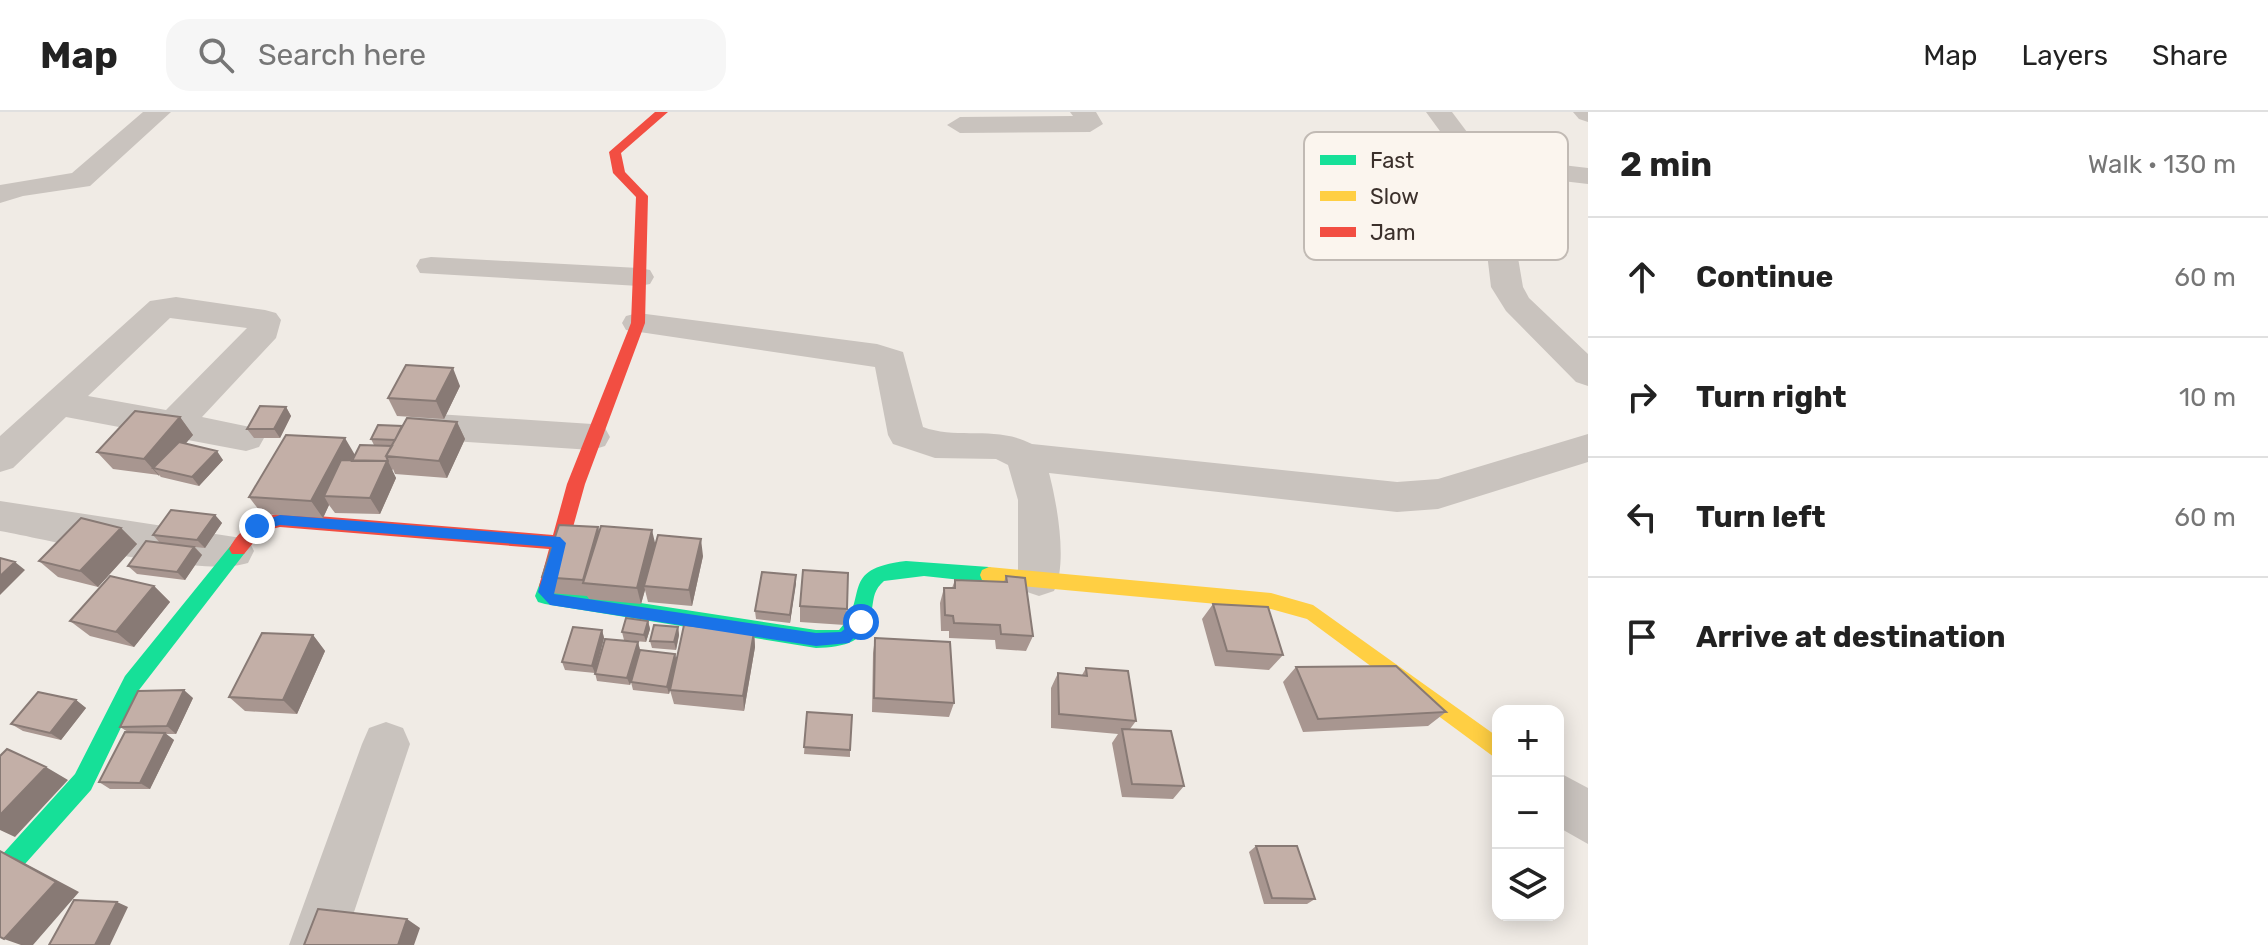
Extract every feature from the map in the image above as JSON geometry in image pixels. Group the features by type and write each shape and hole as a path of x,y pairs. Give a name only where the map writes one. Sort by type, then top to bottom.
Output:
{"street":[{"path":"0,195 17,188 80,180 158,112"},
{"path":"662,112 615,152 619,173 642,196 638,323 592,437 545,592 550,599 816,639 844,638 861,622 868,584 881,571 908,568 1271,601 1313,613 1351,638 1492,745"},
{"path":"952,116 1090,124 1083,112"},
{"path":"1439,112 1454,132"},
{"path":"1568,174 1588,176"},
{"path":"1503,260 1507,287 1536,327 1588,374"},
{"path":"431,266 639,277"},
{"path":"0,458 161,308 176,307 265,320 264,330 174,424"},
{"path":"638,323 886,357 893,365 906,435 923,443 1004,446 1025,457 1397,497 1438,494 1588,448"},
{"path":"59,403 246,438"},
{"path":"421,426 592,437"},
{"path":"1025,457 1037,500 1039,579"},
{"path":"0,516 189,549 234,551"},
{"path":"0,875 83,782 132,683 234,551 257,526 280,520 560,543"},
{"path":"316,945 386,744"},
{"path":"1564,801 1588,819"}],"building":[{"path":"406,365 453,368 436,401 388,398"},
{"path":"260,406 286,407 274,429 247,429"},
{"path":"135,411 180,417 144,459 97,452"},
{"path":"407,418 457,422 439,461 386,456"},
{"path":"378,425 402,426 395,440 371,439"},
{"path":"286,435 345,438 311,501 249,497"},
{"path":"179,442 217,451 192,477 153,468"},
{"path":"360,445 392,446 386,456 388,461 352,461"},
{"path":"341,460 387,461 370,498 324,496"},
{"path":"171,510 215,515 197,540 153,535"},
{"path":"81,518 121,528 80,571 39,561"},
{"path":"559,525 598,527 583,580 542,577"},
{"path":"601,526 652,530 637,588 583,583"},
{"path":"658,535 701,539 689,590 644,586"},
{"path":"146,541 194,547 177,572 128,566"},
{"path":"0,558 15,562 0,576"},
{"path":"803,570 848,573 847,609 800,606"},
{"path":"762,572 796,575 790,615 755,611"},
{"path":"110,576 154,586 116,632 70,621"},
{"path":"1006,576 1025,578 1033,636 1001,634 1000,625 954,623 953,616 945,615 944,588 955,588 955,580 1007,582"},
{"path":"1213,604 1268,607 1283,655 1227,651"},
{"path":"626,618 648,621 644,635 622,632"},
{"path":"654,625 678,627 674,642 650,641"},
{"path":"684,625 754,632 743,696 670,690"},
{"path":"573,627 602,630 592,666 562,662"},
{"path":"262,633 313,635 283,700 229,697"},
{"path":"875,638 950,642 954,703 874,698"},
{"path":"605,639 638,642 627,678 595,674"},
{"path":"640,650 675,654 667,687 631,682"},
{"path":"1396,666 1446,712 1318,719 1296,667"},
{"path":"1086,668 1128,671 1136,721 1059,714 1058,673 1087,676"},
{"path":"184,690 167,726 120,727 138,691"},
{"path":"38,692 76,700 50,733 11,724"},
{"path":"807,712 852,715 850,750 804,747"},
{"path":"1122,729 1171,731 1184,786 1132,784"},
{"path":"125,732 165,733 140,783 99,782"},
{"path":"7,749 46,767 0,815 0,756"},
{"path":"1256,846 1297,846 1315,899 1272,898"},
{"path":"0,851 56,882 4,939 0,937"},
{"path":"74,900 117,902 95,945 49,945"},
{"path":"318,909 407,919 398,945 304,945"}],"traffic: fast":[{"path":"0,875 83,782 132,683 238,549"},
{"path":"548,586 545,596 816,639 844,638 861,615 869,583 877,575 890,570 924,568 989,575"}],"traffic: slow":[{"path":"989,575 1271,601 1313,613 1492,746"}],"traffic: jam":[{"path":"548,586 576,484 638,323 642,196 619,173 615,152 662,112"},
{"path":"238,549 257,526 280,520 560,543"}],"route":[{"path":"257,526 280,520 560,543 545,592 550,599 816,639 844,638 861,622"}]}
